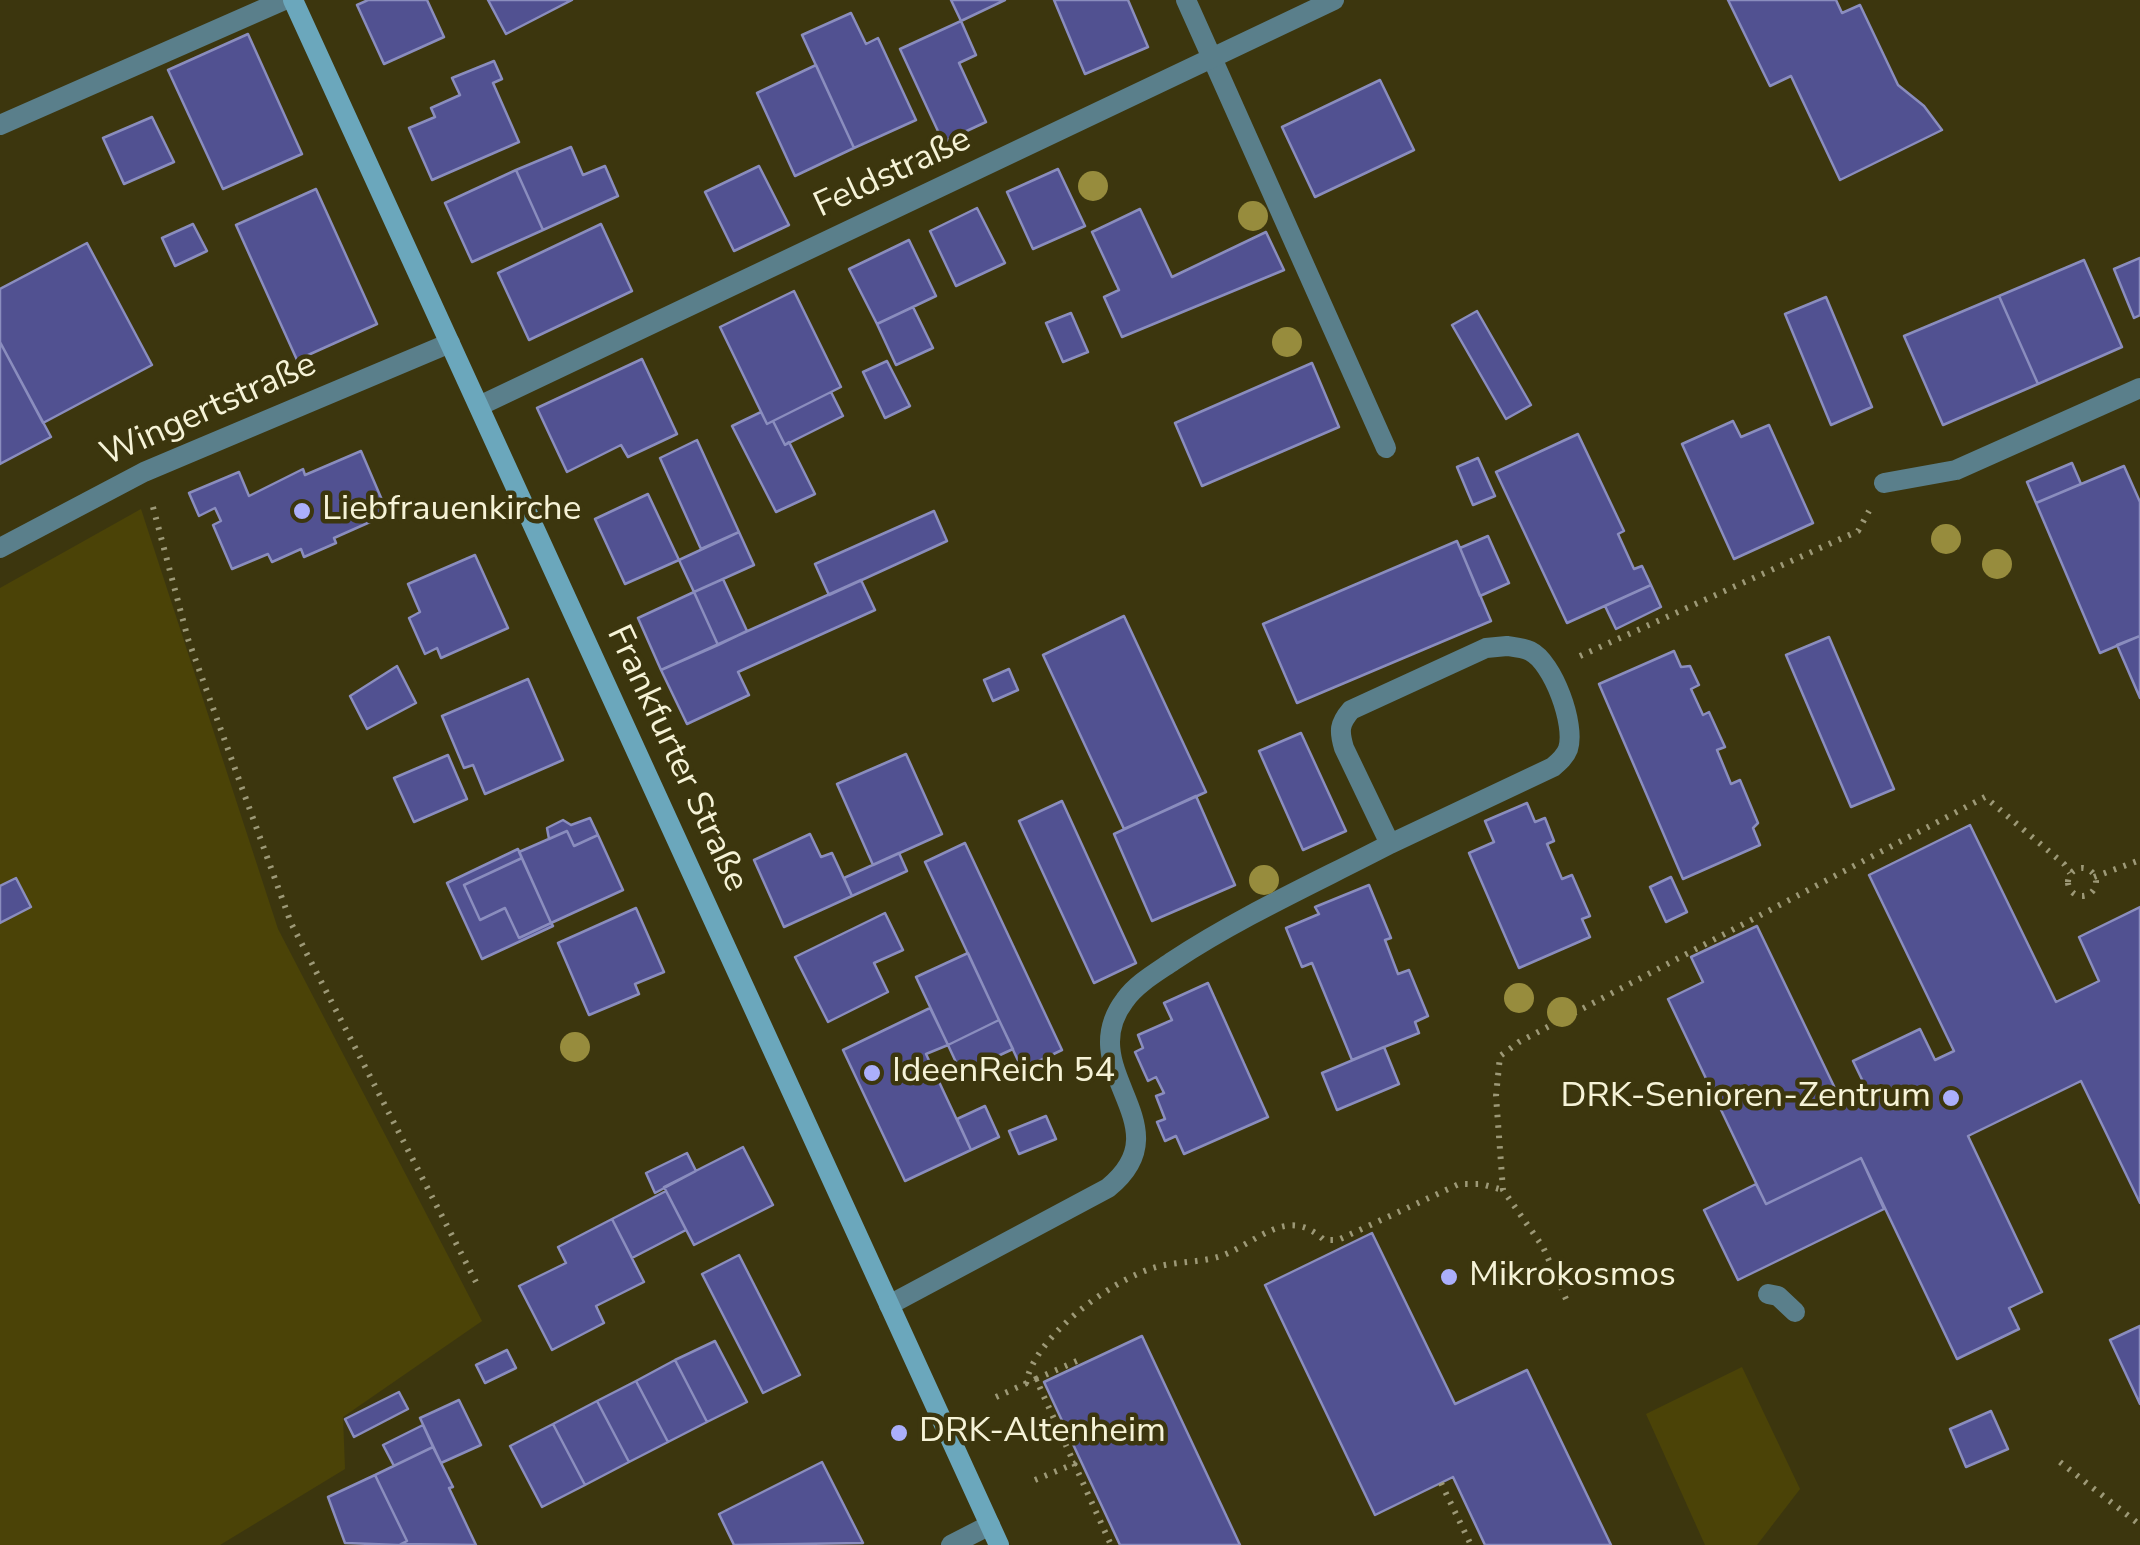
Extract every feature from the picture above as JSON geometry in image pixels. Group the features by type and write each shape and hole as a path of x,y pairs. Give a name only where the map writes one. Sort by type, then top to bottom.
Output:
{"main road":[{"name":"Frankfurter Straße","path":"293,0 999,1545"}],"street":[{"path":"0,125 284,0"},
{"path":"1186,0 1386,448"},
{"name":"Feldstraße","path":"479,406 1334,0"},
{"name":"Wingertstraße","path":"0,548 144,472 450,342"},
{"path":"1884,484 1956,470 2140,388"},
{"path":"889,1305 1108,1188 1123,1176 1134,1160 1136,1137 1133,1116 1109,1054 1112,1024 1126,998 1154,974 1235,923 1390,844 1553,768 1567,754 1568,715 1550,670 1532,651 1507,646 1486,648 1352,710 1341,722 1339,732 1390,844"},
{"path":"1768,1294 1778,1296 1794,1312"},
{"path":"951,1545 990,1525"}],"path":[{"path":"144,472 188,638 292,923 477,1284"},
{"path":"1550,670 1858,531 1884,484"},
{"path":"1566,1299 1544,1246 1513,1208 1504,1190 1496,1096 1500,1056 1519,1042 1984,797 2064,864 2070,874 2068,887 2080,896 2093,891 2094,877 2090,871 2082,868 2070,874"},
{"path":"2094,877 2140,860"},
{"path":"1026,1384 1036,1355 1071,1319 1109,1288 1131,1276 1178,1262 1220,1256 1292,1223 1310,1227 1324,1240 1338,1240 1460,1184 1504,1190"},
{"path":"996,1398 1077,1361 1078,1366"},
{"path":"1036,1380 1078,1463 1112,1545"},
{"path":"2060,1462 2140,1525"},
{"path":"1036,1480 1078,1463"},
{"path":"1442,1482 1472,1545"}],"shaded area":[{"path":"141,509 278,929 482,1321 343,1417 345,1469 220,1545 0,1545 0,588"},
{"path":"1742,1367 1800,1489 1757,1545 1705,1545 1646,1414"}],"building":[{"path":"368,0 427,0 444,37 384,64 357,5"},
{"path":"488,0 572,0 506,34"},
{"path":"951,0 1005,0 961,21"},
{"path":"1054,0 1128,0 1148,47 1085,74"},
{"path":"1728,0 1836,0 1842,13 1860,5 1898,85 1924,106 1942,130 1840,180 1791,76 1770,86"},
{"path":"851,13 866,44 878,38 916,120 854,148 802,35"},
{"path":"961,21 976,55 959,63 986,122 943,142 900,49"},
{"path":"248,34 302,154 223,189 168,70"},
{"path":"494,61 502,79 493,83 519,142 432,180 409,128 435,117 431,108 460,95 452,78"},
{"path":"816,65 854,148 795,176 757,93"},
{"path":"1380,80 1414,150 1315,197 1282,127"},
{"path":"152,117 174,162 124,184 103,138"},
{"path":"571,147 583,175 605,166 618,196 543,230 516,170"},
{"path":"759,166 789,225 734,251 705,192"},
{"path":"1058,169 1085,226 1033,249 1007,192"},
{"path":"516,170 543,230 472,262 445,203"},
{"path":"316,189 377,324 297,360 236,225"},
{"path":"977,208 1005,263 956,286 930,231"},
{"path":"1140,209 1172,277 1266,232 1284,270 1122,337 1104,297 1119,290 1092,232"},
{"path":"193,224 207,251 175,266 162,238"},
{"path":"601,224 632,291 529,340 498,273"},
{"path":"909,240 936,296 877,324 849,269"},
{"path":"87,243 152,365 43,423 0,342 0,289"},
{"path":"2140,258 2140,315 2134,318 2114,269"},
{"path":"2084,260 2122,347 2038,384 1999,296"},
{"path":"794,291 841,387 767,424 720,327"},
{"path":"1999,296 2038,384 1943,425 1904,336"},
{"path":"1826,297 1872,407 1831,425 1785,314"},
{"path":"913,307 933,348 896,365 877,324"},
{"path":"1477,311 1531,405 1506,419 1452,325"},
{"path":"1071,313 1088,352 1063,362 1046,323"},
{"path":"0,342 51,437 0,464"},
{"path":"642,359 677,434 628,457 621,445 567,472 537,408"},
{"path":"887,361 910,406 885,418 863,372"},
{"path":"1312,363 1339,427 1202,486 1175,423"},
{"path":"831,392 843,416 785,445 773,421"},
{"path":"761,412 767,424 773,421 785,445 789,442 815,494 776,512 732,426"},
{"path":"1733,421 1741,437 1769,425 1813,523 1734,559 1682,444"},
{"path":"1578,434 1624,531 1618,534 1634,569 1642,566 1651,585 1567,623 1496,472"},
{"path":"697,440 739,532 701,549 660,458"},
{"name":"Liebfrauenkirche","path":"361,451 388,514 334,538 336,543 304,557 301,549 272,562 268,554 232,569 213,525 221,521 215,508 199,516 189,493 239,472 249,496 303,469 305,475"},
{"path":"1478,458 1495,496 1473,505 1457,467"},
{"path":"2072,463 2081,484 2036,503 2027,482"},
{"path":"2124,466 2140,502 2140,636 2100,653 2036,503"},
{"path":"648,494 679,560 625,584 595,519"},
{"path":"934,511 947,541 829,595 815,564"},
{"path":"739,532 754,565 694,592 679,560"},
{"path":"1488,536 1509,583 1480,596 1460,548"},
{"path":"1457,541 1491,621 1297,703 1263,624"},
{"path":"475,555 508,628 441,658 437,648 425,654 409,618 420,612 408,584"},
{"path":"723,579 747,631 718,645 694,592"},
{"path":"861,580 875,610 738,672 749,695 687,724 661,670"},
{"path":"1651,585 1661,607 1616,629 1605,606"},
{"path":"694,592 718,645 661,670 638,618"},
{"path":"1124,616 1206,792 1124,829 1043,655"},
{"path":"2140,636 2140,698 2117,645"},
{"path":"1829,637 1894,789 1851,807 1786,655"},
{"path":"1674,651 1681,667 1690,666 1699,685 1691,689 1703,715 1709,712 1725,747 1717,750 1731,784 1740,780 1758,823 1753,828 1760,845 1683,879 1599,684"},
{"path":"397,666 416,703 367,729 350,696"},
{"path":"1009,669 1018,690 993,701 984,680"},
{"path":"528,679 563,760 485,794 473,765 464,768 442,716"},
{"path":"1301,733 1346,831 1303,850 1259,751"},
{"path":"906,754 942,834 873,865 837,784"},
{"path":"448,755 467,799 414,822 394,778"},
{"path":"1196,796 1235,885 1152,921 1114,834"},
{"path":"1062,801 1136,963 1094,983 1019,821"},
{"path":"1527,803 1535,822 1545,818 1554,841 1547,844 1562,879 1572,875 1590,916 1582,919 1590,937 1519,968 1469,853 1494,842 1485,821"},
{"path":"590,818 598,835 574,846 567,831 549,839 547,828 563,820 571,825"},
{"name":"DRK-Senioren-Zentrum","path":"1970,825 2056,1002 2099,981 2079,937 2140,907 2140,1203 2081,1081 1968,1136 2042,1292 2009,1308 2019,1329 1957,1359 1861,1158 1766,1204 1668,999 1703,982 1691,957 1757,926 1843,1105 1868,1092 1853,1061 1920,1029 1935,1060 1954,1051 1869,875"},
{"path":"567,831 574,846 598,835 623,890 551,923 519,852"},
{"path":"810,834 821,857 832,853 852,896 784,927 754,860"},
{"path":"965,843 1062,1050 1022,1069 925,862"},
{"path":"518,849 522,858 464,885 480,920 505,908 519,938 551,923 553,926 482,959 447,883"},
{"path":"899,853 907,871 852,896 844,878"},
{"path":"522,858 551,923 519,938 505,908 480,920 464,885"},
{"path":"1671,877 1687,912 1666,922 1650,887"},
{"path":"16,878 31,907 0,923 0,886"},
{"path":"1369,885 1391,938 1385,940 1398,974 1409,970 1428,1016 1415,1022 1419,1033 1352,1060 1312,963 1302,967 1286,928 1319,914 1315,907"},
{"path":"636,908 664,972 635,984 639,994 589,1015 558,943"},
{"path":"885,913 903,950 874,963 888,992 828,1022 795,957"},
{"path":"968,953 999,1020 948,1045 916,977"},
{"path":"1208,983 1268,1117 1184,1154 1176,1136 1165,1141 1157,1122 1165,1119 1156,1096 1164,1093 1156,1077 1148,1081 1135,1052 1143,1048 1138,1035 1172,1020 1164,1003"},
{"path":"930,1008 948,1045 926,1054 971,1150 905,1181 843,1050"},
{"path":"999,1020 1013,1049 961,1073 948,1045"},
{"path":"1384,1047 1399,1084 1337,1110 1322,1073"},
{"path":"985,1106 999,1137 971,1150 957,1119"},
{"path":"1046,1116 1056,1139 1019,1154 1009,1131"},
{"path":"743,1147 773,1205 694,1245 664,1187"},
{"path":"687,1153 696,1171 655,1193 646,1173"},
{"path":"1861,1158 1884,1209 1738,1280 1704,1210 1756,1184 1766,1204"},
{"path":"666,1191 686,1230 632,1258 612,1219"},
{"path":"612,1219 644,1282 596,1306 604,1323 552,1350 519,1286 566,1263 558,1247"},
{"path":"1372,1233 1455,1404 1527,1370 1611,1545 1485,1545 1453,1477 1375,1515 1265,1285"},
{"path":"739,1255 800,1375 763,1393 702,1274"},
{"path":"2140,1326 2140,1404 2110,1340"},
{"path":"1142,1336 1240,1545 1120,1545 1044,1382"},
{"path":"715,1341 747,1402 707,1422 675,1360"},
{"path":"507,1350 516,1368 485,1383 476,1365"},
{"path":"675,1360 707,1422 668,1442 636,1381"},
{"path":"636,1381 668,1442 629,1462 597,1401"},
{"path":"399,1392 408,1409 354,1437 345,1419"},
{"path":"459,1400 481,1445 441,1463 420,1418"},
{"path":"597,1401 629,1462 585,1485 553,1424"},
{"path":"1991,1411 2008,1449 1966,1467 1950,1429"},
{"path":"553,1424 585,1485 542,1507 510,1446"},
{"path":"423,1425 433,1447 394,1466 383,1445"},
{"path":"433,1447 476,1545 401,1544 407,1541 375,1475"},
{"path":"822,1462 863,1543 734,1545 719,1514"},
{"path":"375,1475 407,1541 399,1545 345,1543 328,1497"}],"place":[{"name":"Liebfrauenkirche","path":"302,511"},
{"name":"IdeenReich 54","path":"872,1073"},
{"name":"DRK-Senioren-Zentrum","path":"1951,1098"},
{"name":"Mikrokosmos","path":"1449,1277"},
{"name":"DRK-Altenheim","path":"899,1433"}]}
